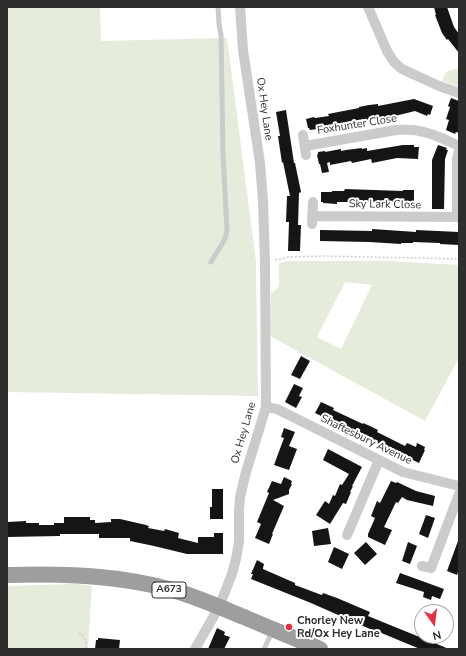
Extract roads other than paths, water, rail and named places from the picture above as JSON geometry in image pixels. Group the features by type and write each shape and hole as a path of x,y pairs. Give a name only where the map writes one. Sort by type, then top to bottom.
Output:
{"highway":[{"name":"A673","path":"7,575 70,575 113,579 150,585 176,592 219,607 320,649"}],"street":[{"name":"Ox Hey Lane","path":"195,649 219,607 232,574 239,541 240,497 266,407 263,201 260,163 244,50 240,7"},
{"path":"368,7 387,51 394,62 402,69 439,86 459,93"},
{"name":"Foxhunter Close","path":"305,145 396,130 409,130 433,134 459,146"},
{"name":"Sky Lark Close","path":"313,202 312,220 458,217 457,159 459,150"},
{"name":"Shaftesbury Avenue","path":"266,407 277,409 403,472 459,486"},
{"path":"347,535 379,460"},
{"path":"422,566 431,568 459,494"}],"lane":[{"path":"211,262 225,239 227,231 223,154 221,35 218,7"},
{"path":"264,649 273,629"}],"place":[{"name":"Chorley New Rd/Ox Hey Lane","path":"289,627"}]}
